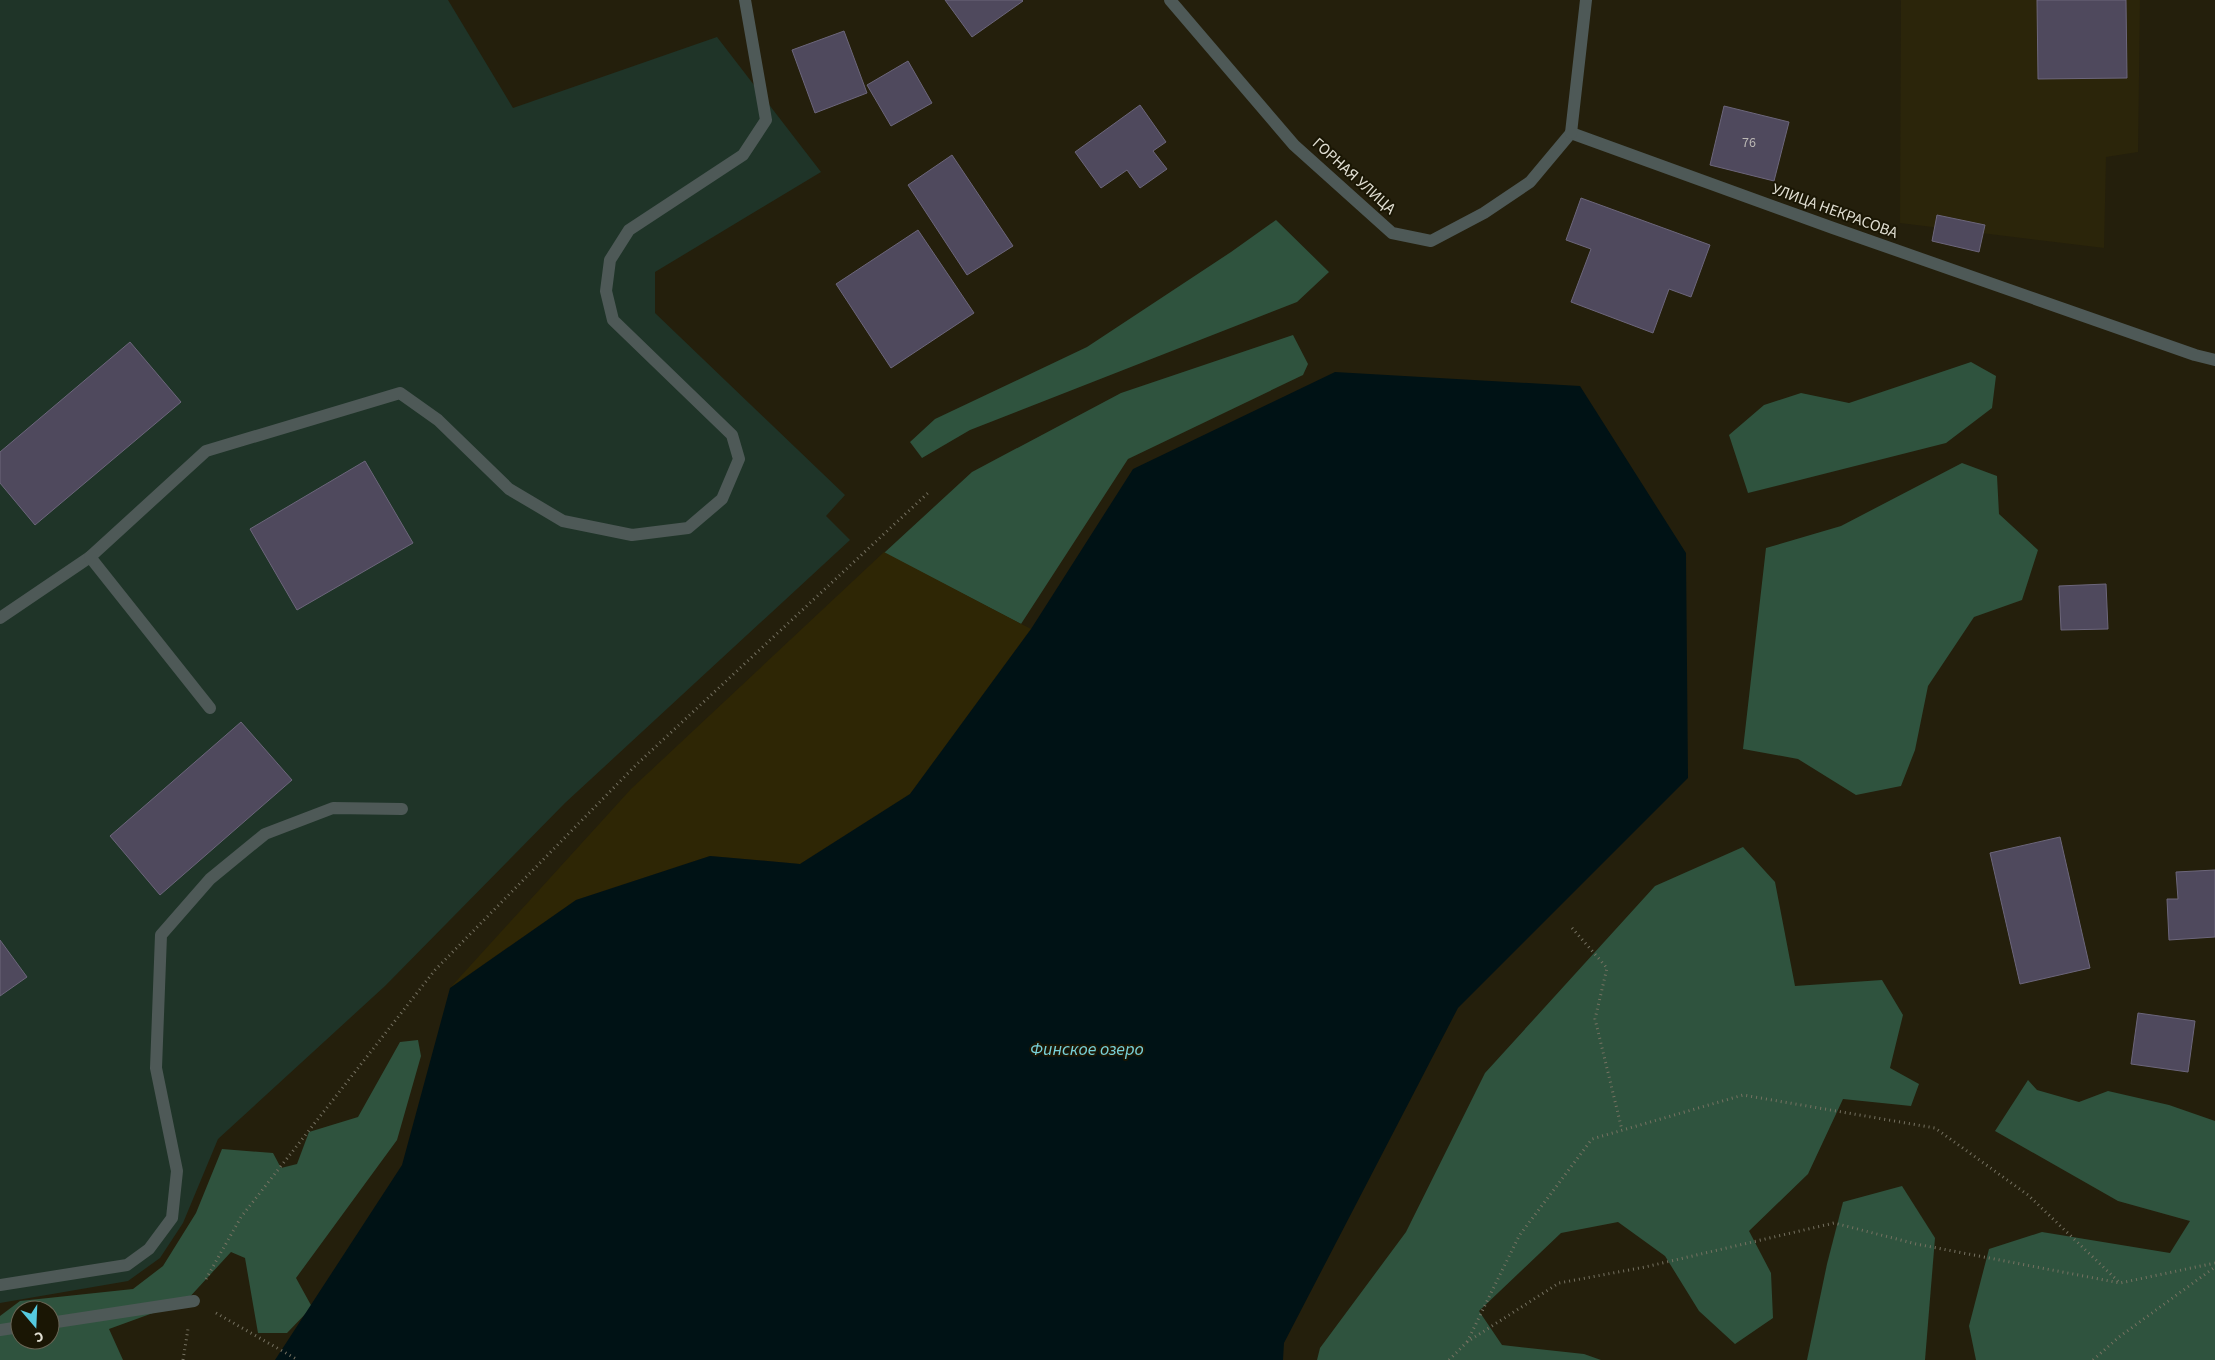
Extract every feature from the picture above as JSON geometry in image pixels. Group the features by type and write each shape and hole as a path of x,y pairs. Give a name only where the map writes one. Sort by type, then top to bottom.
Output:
{"street":[{"path":"0,618 90,557 206,451 400,393 438,420 509,490 563,521 632,534 688,528 722,499 739,459 732,435 613,320 606,291 610,260 629,230 743,156 766,120 745,0"},
{"name":"ГОРНАЯ УЛИЦА","path":"1170,0 1294,145 1392,233 1431,241 1484,213 1530,182 1571,133"},
{"path":"1571,133 1586,0"},
{"name":"УЛИЦА НЕКРАСОВА","path":"1571,133 1851,235 2195,355 2215,360"},
{"path":"90,557 210,708"},
{"path":"0,1285 127,1265 149,1249 172,1218 176,1171 156,1068 161,936 167,928 210,879 265,834 333,808 402,809"},
{"path":"60,1321 194,1301"}],"path":[{"path":"298,1360 194,1301 241,1217 435,970 636,765 929,492"},
{"path":"1572,928 1607,968 1595,1019 1622,1130"},
{"path":"1467,1342 1519,1236 1592,1139 1743,1095 1935,1128 2028,1195 2120,1283"},
{"path":"1449,1360 1467,1342 1559,1283 1645,1267 1834,1223 1916,1244 2120,1283 2215,1265"},
{"path":"2093,1360 2119,1337 2215,1265"}],"shaded area":[{"path":"1901,0 2140,0 2138,152 2106,157 2104,248 1900,223"}],"green space":[{"path":"0,0 448,0 513,108 717,37 821,172 655,272 655,313 845,495 826,516 850,540 565,803 385,986 218,1139 183,1223 160,1258 128,1281 0,1303"},
{"path":"1276,220 1329,272 1297,302 970,430 922,458 910,442 935,419 1087,347"},
{"path":"1293,335 1308,364 1303,375 1128,459 1021,624 884,553 972,472 1121,393"},
{"path":"1971,362 1996,376 1992,408 1946,443 1748,493 1729,435 1764,405 1801,393 1849,403"},
{"path":"1962,463 1997,476 1999,514 2038,550 2022,600 1974,617 1928,686 1915,750 1901,786 1856,795 1798,759 1743,749 1766,548 1841,526"},
{"path":"1743,847 1775,882 1795,986 1882,980 1903,1015 1890,1068 1919,1084 1911,1106 1843,1099 1808,1174 1749,1231 1771,1273 1773,1318 1735,1344 1699,1311 1665,1256 1618,1222 1561,1233 1479,1311 1502,1345 1584,1354 1601,1360 1317,1360 1320,1348 1406,1232 1485,1073 1655,886"},
{"path":"418,1040 421,1056 397,1140 296,1278 312,1307 287,1333 258,1333 245,1258 231,1252 186,1301 109,1329 123,1360 0,1360 0,1316 10,1308 10,1350 60,1350 60,1300 29,1300 133,1289 163,1266 196,1213 222,1149 273,1153 281,1168 297,1164 309,1132 358,1117 400,1042"},
{"path":"2028,1080 2037,1090 2079,1102 2108,1091 2169,1105 2215,1121 2215,1360 1976,1360 1969,1326 1989,1249 2042,1232 2170,1253 2190,1221 2118,1201 1995,1131"},
{"path":"1902,1186 1935,1238 1925,1360 1807,1360 1827,1264 1843,1202"}],"sand":[{"path":"884,552 1031,629 910,794 800,864 710,856 576,900 450,988 631,789"}],"water":[{"name":"Финское озеро","path":"1335,372 1580,386 1686,553 1688,778 1458,1008 1284,1343 1283,1360 275,1360 402,1165 450,988 576,900 710,856 800,864 910,794 1031,629 1133,469"}],"building":[{"path":"945,0 1022,0 1023,1 972,37"},
{"path":"2037,0 2126,0 2127,78 2038,79"},
{"path":"844,31 867,93 815,113 792,50"},
{"path":"908,61 932,103 891,126 867,85"},
{"path":"1140,105 1166,142 1153,151 1167,169 1140,188 1127,170 1101,188 1075,152"},
{"path":"1724,106 1789,122 1774,181 1710,165"},
{"path":"952,155 1013,246 967,275 908,185"},
{"path":"1581,198 1710,245 1691,297 1669,289 1653,333 1571,302 1591,249 1566,240"},
{"path":"1937,215 1985,225 1979,252 1932,241"},
{"path":"918,230 974,313 891,368 836,284"},
{"path":"130,342 181,402 35,525 0,483 0,452"},
{"path":"365,461 413,543 297,610 250,529"},
{"path":"2106,584 2108,629 2061,630 2059,586"},
{"path":"241,722 292,780 160,895 110,836"},
{"path":"2060,837 2090,968 2020,984 1990,853"},
{"path":"2215,870 2215,937 2169,940 2167,899 2178,899 2176,872"},
{"path":"0,940 27,977 0,996"},
{"path":"2138,1013 2195,1021 2188,1072 2131,1064"}]}
